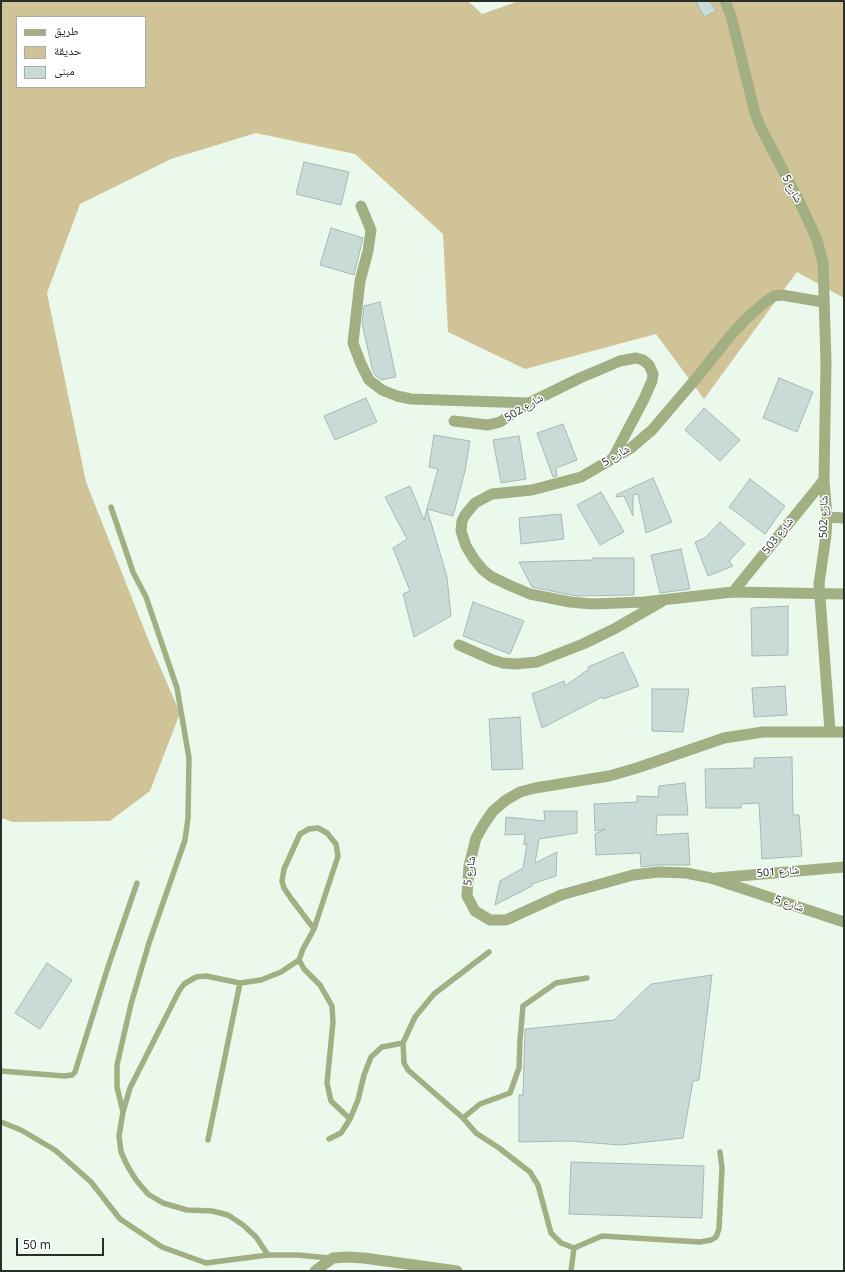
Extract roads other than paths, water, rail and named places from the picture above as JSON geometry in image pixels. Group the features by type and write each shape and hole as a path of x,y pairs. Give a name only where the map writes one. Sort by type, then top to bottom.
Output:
{"street":[{"name":"شارع 5","path":"725,1 755,113 760,126 802,207 817,240 823,263 823,302 782,295 774,296 746,318 699,376 652,430 631,448 581,477 532,490 492,494 475,503 465,515 462,521 461,531 466,546 478,564 492,577 530,594 570,602 592,604 663,600 733,592 844,594"},
{"path":"361,206 372,230 360,281 353,343 369,380 382,390 397,396 411,399 529,403"},
{"name":"شارع 502","path":"823,302 826,362 824,480 827,517 826,535 820,572 820,594 830,732"},
{"name":"شارع 502","path":"454,421 488,425 500,422 529,403 620,361 636,358 646,363 652,369 652,381 613,458"},
{"name":"شارع 503","path":"733,592 824,480"},
{"path":"827,517 844,518"},
{"path":"459,646 503,663 516,664 537,662 584,644 614,629 663,600"},
{"name":"شارع 5","path":"844,732 763,732 724,738 609,776 535,788 520,792 506,800 494,811 476,838 469,866 467,896 475,911 490,920 506,920 562,895 633,875 659,872 686,873 711,878 844,922"},
{"name":"شارع 501","path":"711,878 844,867"},
{"path":"315,1271 333,1258 346,1257 364,1258 405,1267 457,1271"}],"lane":[{"path":"111,507 133,572 146,597 177,688 189,758 188,818 185,840 149,943 131,1004 117,1066 117,1087 123,1112"},
{"path":"268,1255 256,1237 243,1224 228,1215 212,1210 187,1210 163,1203 148,1194 136,1180 127,1165 121,1152 119,1136 123,1112 134,1081 179,991 184,984 196,977 206,976 240,983 261,980 281,972 299,960 303,949 314,930 338,856 336,844 327,833 318,828 309,828 300,834 284,869 282,881 284,888 314,930"},
{"path":"1,1071 64,1076 72,1075 75,1072 108,967 137,883"},
{"path":"489,952 434,994 415,1017 403,1043 404,1063 408,1070 463,1118 476,1133 500,1148 530,1172 538,1185 551,1232 561,1243 574,1248 602,1236 700,1242 711,1240 716,1237 719,1229 722,1168 720,1152"},
{"path":"299,960 304,969 320,985 332,1006 333,1022 327,1083 330,1101 350,1119"},
{"path":"463,1118 480,1104 510,1093 520,1068 520,1040 523,1006 556,983 587,978"},
{"path":"208,1140 240,983"},
{"path":"329,1139 341,1133 350,1119 358,1100 364,1075 371,1057 382,1047 403,1043"},
{"path":"1,1122 21,1130 55,1150 91,1182 120,1219 162,1247 206,1263 268,1255 296,1255 333,1258"},
{"path":"571,1271 574,1248"}]}
